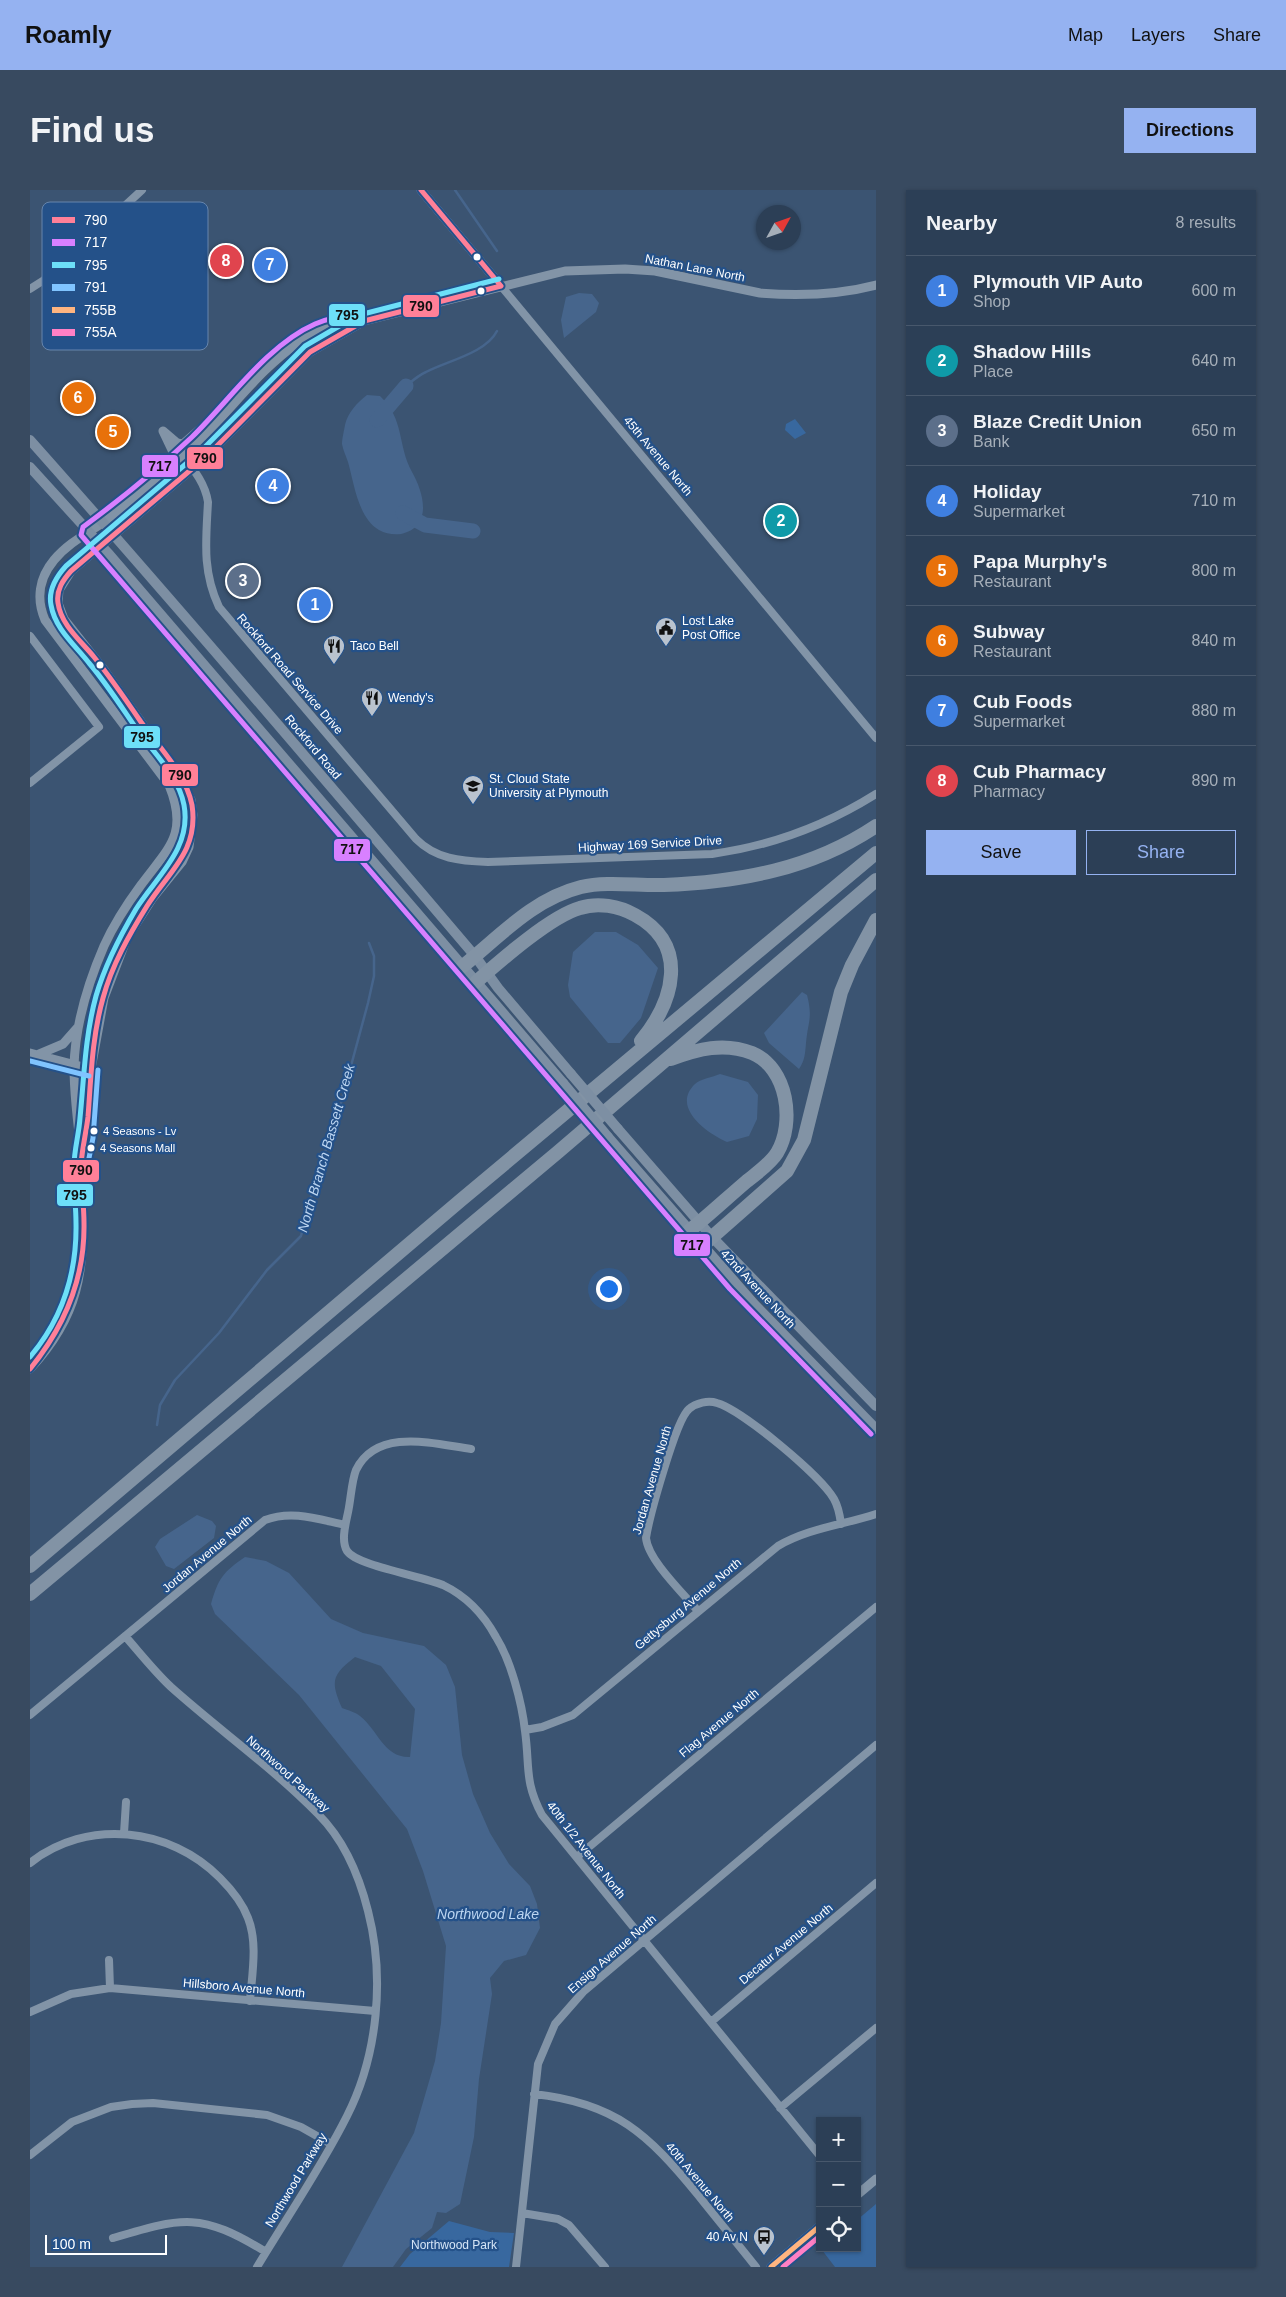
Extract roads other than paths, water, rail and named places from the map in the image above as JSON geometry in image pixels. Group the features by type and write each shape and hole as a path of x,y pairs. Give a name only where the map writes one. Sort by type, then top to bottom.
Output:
{"highway":[{"path":"463,966 532,908 553,897 582,887 714,882 761,875 835,851 876,826"},
{"path":"30,1566 628,1059 876,852"},
{"path":"30,1594 876,880"},
{"path":"476,982 561,916 573,910 591,906 608,906 629,911 648,922 658,934 669,953 669,989 660,1015 628,1059"},
{"path":"707,1241 787,1170 804,1140 841,992 852,965 876,920"},
{"path":"661,1063 708,1047 730,1048 754,1054 774,1073 786,1105 787,1123 784,1138 776,1154 694,1227"}],"main road":[{"name":"Rockford Road","path":"30,440 115,534 475,956 498,988 618,1128"},
{"path":"30,467 100,545 476,982"},
{"name":"42nd Avenue North","path":"476,982 608,1137 707,1241 876,1406"},
{"name":"42nd Avenue North","path":"618,1128 694,1227"},
{"name":"42nd Avenue North","path":"707,1241 755,1305 876,1429"}],"street":[{"path":"129,202 142,190"},
{"name":"45th Avenue North","path":"421,190 876,738"},
{"name":"Nathan Lane North","path":"82,1157 78,1138 74,1064 80,1025 92,978 105,944 130,900 169,851 174,840 177,820 176,803 169,785 53,632 41,611 41,582 54,560 88,532 104,522 170,466 227,413 265,371 298,343 315,332 344,320 364,320 565,271 609,269 654,271 777,295 829,294 876,285"},
{"path":"30,289 42,281"},
{"name":"Nathan Lane North","path":"82,1157 86,1137 91,1069 104,998 127,938 152,899 182,862 189,847 193,815 191,800 180,777 105,671 64,619 58,603 59,590 65,578 100,545 193,469 226,439 277,383 310,352 364,320"},
{"path":"170,466 173,452 163,431 178,443 183,444 206,424 227,413"},
{"name":"Rockford Road Service Drive","path":"182,455 203,484 208,502 205,560 210,586 219,607 416,839 444,857"},
{"path":"30,636 99,727 30,783"},
{"name":"Highway 169 Service Drive","path":"444,857 455,860 488,862 727,852 780,840 816,827 854,808 876,794"},
{"path":"33,1054 64,1044 80,1025"},
{"path":"33,1054 91,1069"},
{"path":"30,1368 50,1346 62,1326 79,1284 84,1238 82,1157"},
{"name":"Jordan Avenue North","path":"698,1611 653,1556 647,1545 647,1530 682,1416 699,1403 717,1403 726,1407 791,1453 828,1490 835,1500 841,1524"},
{"path":"345,1525 356,1470 375,1450 387,1444 402,1441 471,1449"},
{"name":"Gettysburg Avenue North","path":"525,1730 542,1727 573,1715 778,1546 812,1529 841,1524 876,1514"},
{"name":"Jordan Avenue North","path":"30,1716 265,1520 276,1516 298,1515 345,1525"},
{"name":"40th 1/2 Avenue North","path":"345,1525 344,1542 347,1551 353,1558 443,1586 475,1608 498,1639 516,1690 525,1730 529,1784 534,1800 542,1815 816,2151"},
{"name":"Flag Avenue North","path":"576,1857 876,1607"},
{"name":"Northwood Parkway","path":"125,1636 171,1687 303,1800 334,1833 356,1872 372,1925 376,1957 376,2011 369,2054 360,2086 347,2116 257,2267"},
{"name":"Ensign Avenue North","path":"516,2267 538,2064 555,2024 583,1992 876,1745"},
{"path":"124,1833 126,1802"},
{"path":"30,1863 49,1850 85,1836 124,1833 150,1837 192,1854 210,1868 234,1894 248,1917 254,1945 250,2000"},
{"name":"Decatur Avenue North","path":"711,2022 876,1883"},
{"path":"109,1960 110,1988"},
{"name":"Hillsboro Avenue North","path":"30,2012 71,1994 110,1988 376,2011"},
{"path":"780,2108 876,2028"},
{"name":"40th Avenue North","path":"534,2094 571,2100 595,2107 617,2117 638,2132 658,2148 674,2166 756,2267"},
{"path":"30,2155 72,2122 111,2106 132,2104 153,2104 267,2115 301,2127 331,2144"},
{"path":"861,2192 876,2179"},
{"path":"522,2213 558,2219 569,2225 605,2267"},
{"path":"113,2238 156,2225 190,2221 223,2228 266,2252"},
{"path":"772,2267 816,2229"}],"water":[{"path":"579,293 592,294 599,303 596,312 564,338 561,320 566,297"},
{"path":"367,395 380,396 388,405 397,423 407,462 420,490 423,508 422,517 411,530 401,534 390,534 379,530 366,517 358,499 342,446 348,416"},
{"path":"595,932 616,932 638,945 658,968 641,1018 620,1043 608,1043 570,997 568,985 573,952"},
{"path":"802,992 807,995 810,1014 804,1057 799,1069 769,1043 764,1033"},
{"path":"720,1074 748,1082 758,1095 757,1119 749,1136 727,1142 702,1126 689,1111 688,1093 695,1084 703,1079"},
{"path":"197,1515 212,1521 216,1526 214,1538 174,1569 166,1566 155,1547 160,1539"},
{"name":"Northwood Lake","path":"245,1557 266,1561 289,1573 331,1619 363,1633 424,1646 446,1665 455,1687 462,1755 473,1794 490,1833 509,1864 530,1886 537,1904 540,1928 526,1955 504,1961 490,1978 492,1994 479,2079 474,2137 460,2204 446,2213 437,2212 432,2228 406,2249 393,2267 342,2267 414,2133 435,2061 441,2023 446,1946 423,1871 407,1829 299,1695 215,1614 211,1604 216,1588 226,1572","holes":["355,1657 381,1666 415,1709 410,1757 394,1753 360,1716 342,1708 338,1699 335,1679 342,1669"]}],"waterway":[{"path":"455,190 497,251"},
{"path":"406,386 423,373 475,351 492,339 497,331"},
{"path":"377,420 406,386"},
{"path":"403,513 425,525 473,531"},
{"name":"North Branch Bassett Creek","path":"157,1425 160,1405 175,1380 219,1333 267,1270 301,1236 317,1174 335,1125 368,1003 374,976 374,956 369,943"}],"place":[{"name":"Cub Pharmacy","path":"226,261"},
{"name":"Cub Foods","path":"270,265"},
{"name":"Subway","path":"78,398"},
{"name":"Papa Murphy's","path":"113,432"},
{"name":"Holiday","path":"273,486"},
{"name":"Shadow Hills","path":"781,521"},
{"name":"Blaze Credit Union","path":"243,581"},
{"name":"Plymouth VIP Auto","path":"315,605"},
{"name":"Lost Lake Post Office","path":"666,647"},
{"name":"Taco Bell","path":"334,665"},
{"name":"Wendy's","path":"372,717"},
{"name":"St. Cloud State University at Plymouth","path":"473,805"},
{"name":"4 Seasons - Lv","path":"94,1131"},
{"name":"4 Seasons Mall","path":"91,1148"},
{"name":"40 Av N","path":"764,2256"}],"park label":[{"name":"Northwood Park","path":"454,2245"}]}
